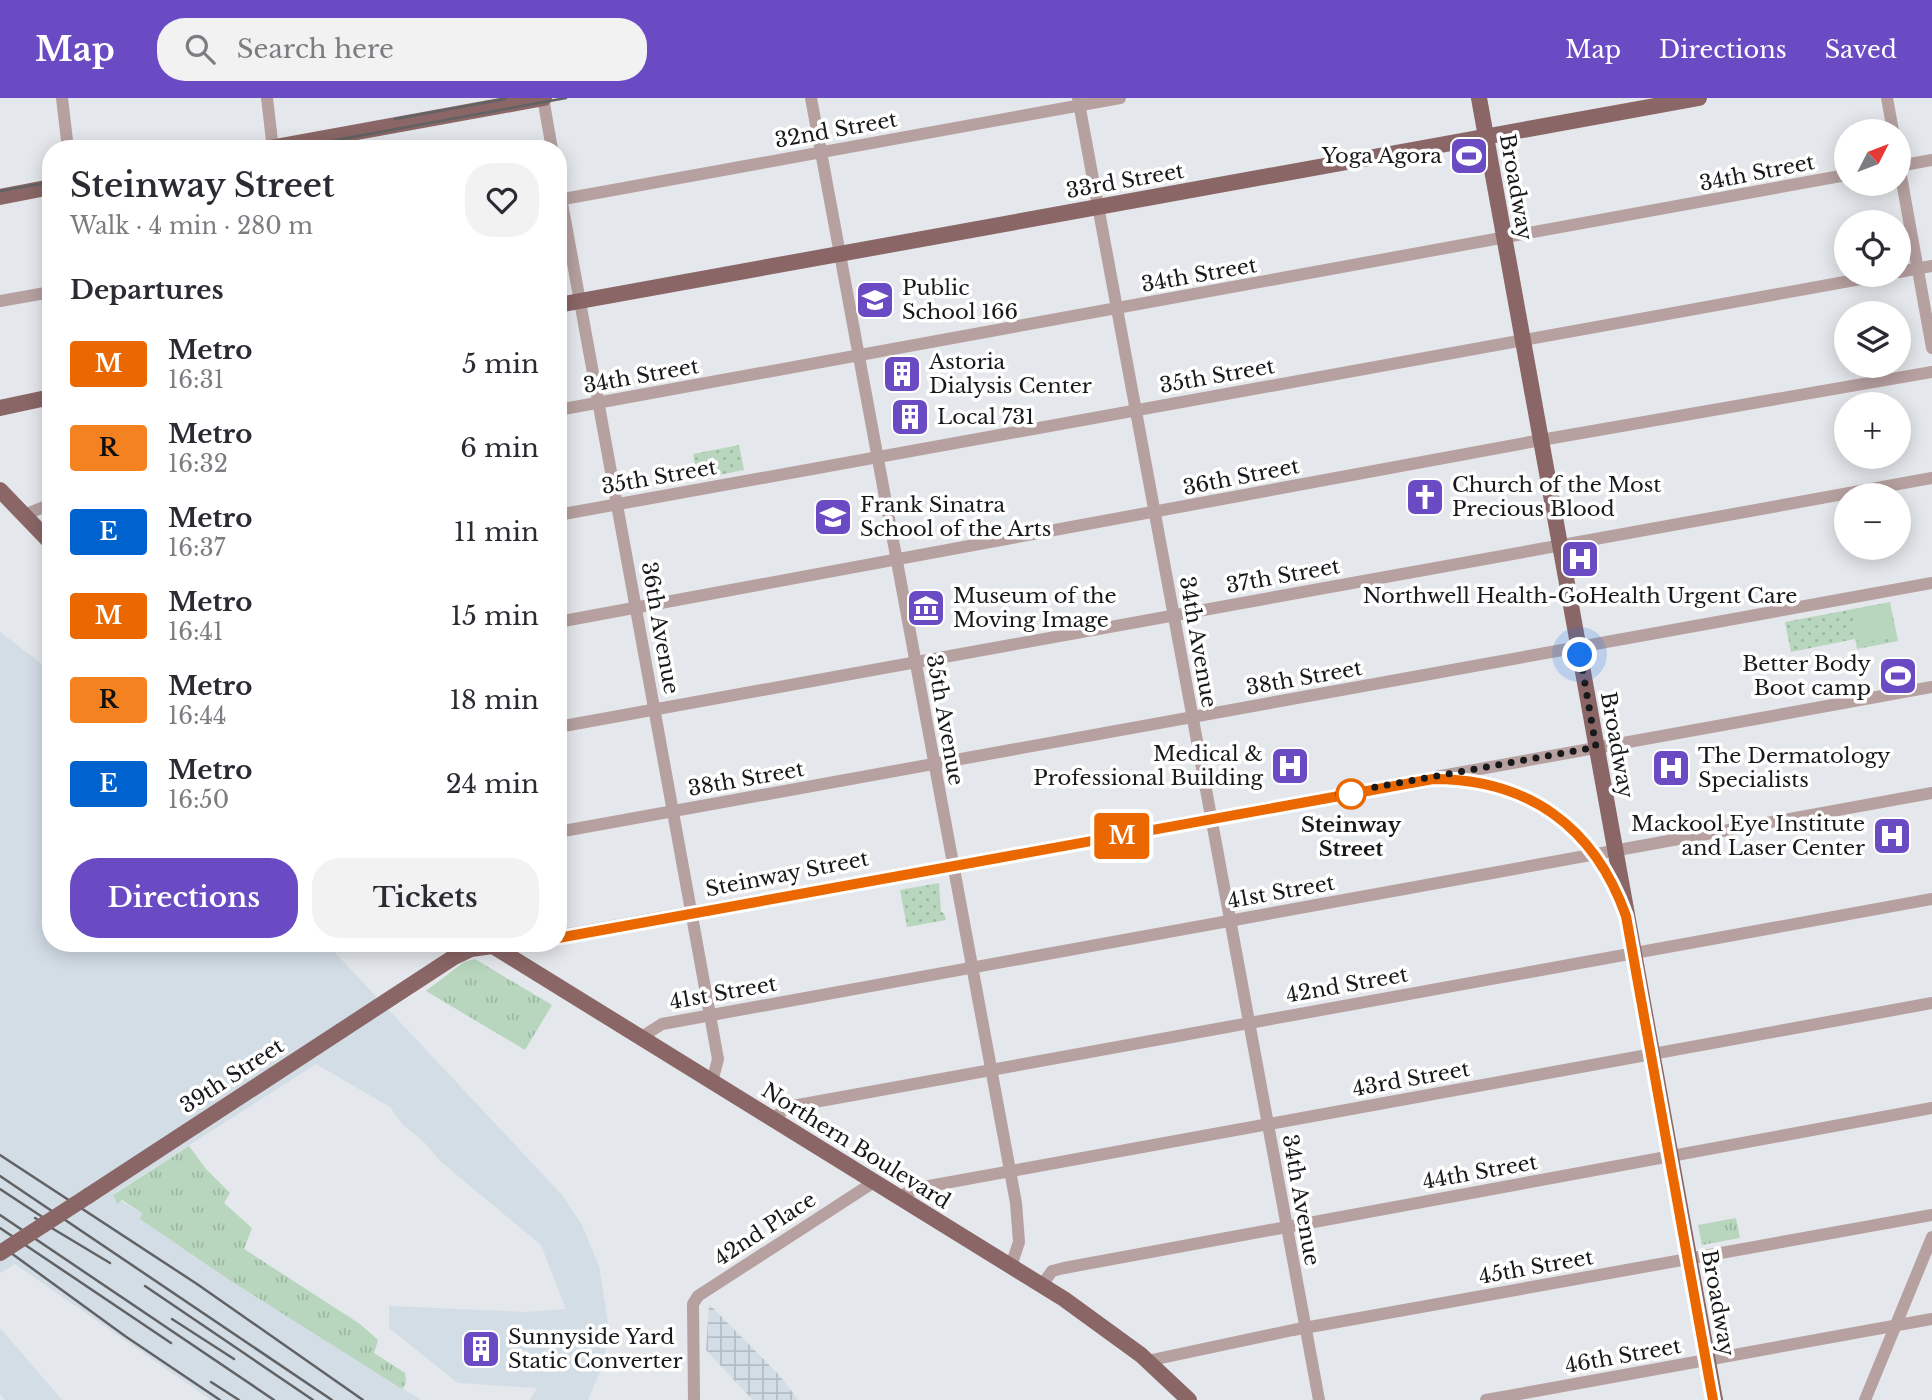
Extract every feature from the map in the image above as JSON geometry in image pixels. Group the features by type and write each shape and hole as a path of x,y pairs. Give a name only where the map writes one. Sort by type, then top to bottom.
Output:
{"main road":[{"path":"314,140 543,98"},
{"name":"Broadway","path":"1479,98 1714,1400"},
{"name":"33rd Street","path":"567,303 1699,98"},
{"path":"0,197 42,189"},
{"path":"0,408 42,399"},
{"path":"0,490 42,534"},
{"name":"39th Street","path":"0,1253 462,952"},
{"name":"Northern Boulevard","path":"503,952 1042,1285 1091,1317 1147,1360 1189,1400"}],"street":[{"path":"62,98 67,140"},
{"path":"267,98 270,140"},
{"path":"543,98 550,140"},
{"name":"35th Avenue","path":"811,98 1016,1203 1019,1242 1011,1266"},
{"name":"32nd Street","path":"567,198 1079,102 1120,98"},
{"path":"1887,98 1891,119"},
{"name":"34th Avenue","path":"1079,102 1319,1400"},
{"path":"1911,163 1932,160"},
{"name":"34th Street","path":"567,409 1834,177"},
{"path":"1904,196 1932,348"},
{"name":"36th Avenue","path":"567,235 693,911 718,1059 712,1082"},
{"path":"1911,270 1932,266"},
{"name":"35th Street","path":"567,513 1834,284"},
{"path":"0,301 42,294"},
{"name":"36th Street","path":"567,620 1541,440 1932,372"},
{"name":"37th Street","path":"567,725 1932,478"},
{"path":"24,515 42,508"},
{"name":"38th Street","path":"567,830 1932,583"},
{"name":"Steinway Street","path":"567,934 1932,687"},
{"name":"41st Street","path":"640,1038 662,1024 1932,793"},
{"name":"42nd Street","path":"773,1119 787,1107 1932,899"},
{"name":"43rd Street","path":"898,1197 918,1188 1932,1003"},
{"name":"44th Street","path":"1042,1285 1052,1271 1064,1268 1932,1108"},
{"name":"42nd Place","path":"694,1400 693,1304 701,1293 874,1182"},
{"name":"45th Street","path":"1147,1360 1305,1328 1932,1215"},
{"path":"1865,1400 1932,1237"},
{"name":"46th Street","path":"1486,1400 1932,1319"}],"shaded area":[{"path":"0,632 42,664 42,952 334,952 562,1195 582,1225 599,1266 609,1329 603,1364 588,1400 530,1400 537,1388 458,1383 389,1328 389,1306 526,1312 566,1309 541,1245 440,1161 424,1142 403,1125 390,1107 316,1064 113,1194 113,1197 142,1213 231,1281 421,1400 211,1400 15,1264 0,1273"},
{"path":"709,1304 780,1376 798,1400 753,1400 706,1350"},
{"path":"0,1328 62,1400 5,1400 0,1394"}],"green space":[{"path":"739,445 744,470 698,479 693,454"},
{"path":"1890,602 1898,641 1857,649 1855,639 1791,652 1785,622"},
{"path":"1889,603 1896,636 1859,644 1853,610"},
{"path":"939,883 941,912 946,920 907,927 900,890"},
{"path":"475,959 552,1005 525,1050 426,991 464,962"},
{"path":"189,1146 206,1169 230,1193 224,1203 252,1228 244,1249 360,1324 378,1340 374,1353 405,1373 406,1383 402,1389 231,1281 140,1219 142,1213 122,1200 117,1204 113,1195"},
{"path":"1736,1218 1740,1238 1702,1245 1698,1225"}],"railway":[{"path":"336,140 566,98"},
{"path":"395,119 505,99"},
{"path":"0,191 42,184"},
{"path":"0,1155 197,1284 363,1400"},
{"path":"0,1176 332,1400"},
{"path":"0,1189 47,1220"},
{"path":"0,1215 274,1400"},
{"path":"35,1218 110,1263"},
{"path":"0,1228 171,1343"},
{"path":"0,1245 125,1336 220,1400"},
{"path":"145,1286 313,1400"},
{"path":"172,1319 234,1359"},
{"path":"211,1382 239,1400"}],"metro line":[{"name":"M","path":"567,936 1433,779 1458,779 1508,790 1553,813 1591,848 1617,892 1626,916 1713,1400"}],"place":[{"name":"Yoga Agora","path":"1469,156"},
{"name":"Public School 166","path":"875,300"},
{"name":"Astoria Dialysis Center","path":"902,374"},
{"name":"Local 731","path":"910,417"},
{"name":"Church of the Most Precious Blood","path":"1425,497"},
{"name":"Frank Sinatra School of the Arts","path":"833,517"},
{"name":"Northwell Health-GoHealth Urgent Care","path":"1580,559"},
{"name":"Museum of the Moving Image","path":"926,608"},
{"name":"Better Body Boot camp","path":"1898,676"},
{"name":"Medical & Professional Building","path":"1290,766"},
{"name":"The Dermatology Specialists","path":"1671,768"},
{"name":"Steinway Street","path":"1351,794"},
{"name":"Mackool Eye Institute and Laser Center","path":"1892,836"},
{"name":"Sunnyside Yard Static Converter","path":"481,1349"}],"route":[{"path":"1351,794 1338,794 1596,747 1580,655"}]}
